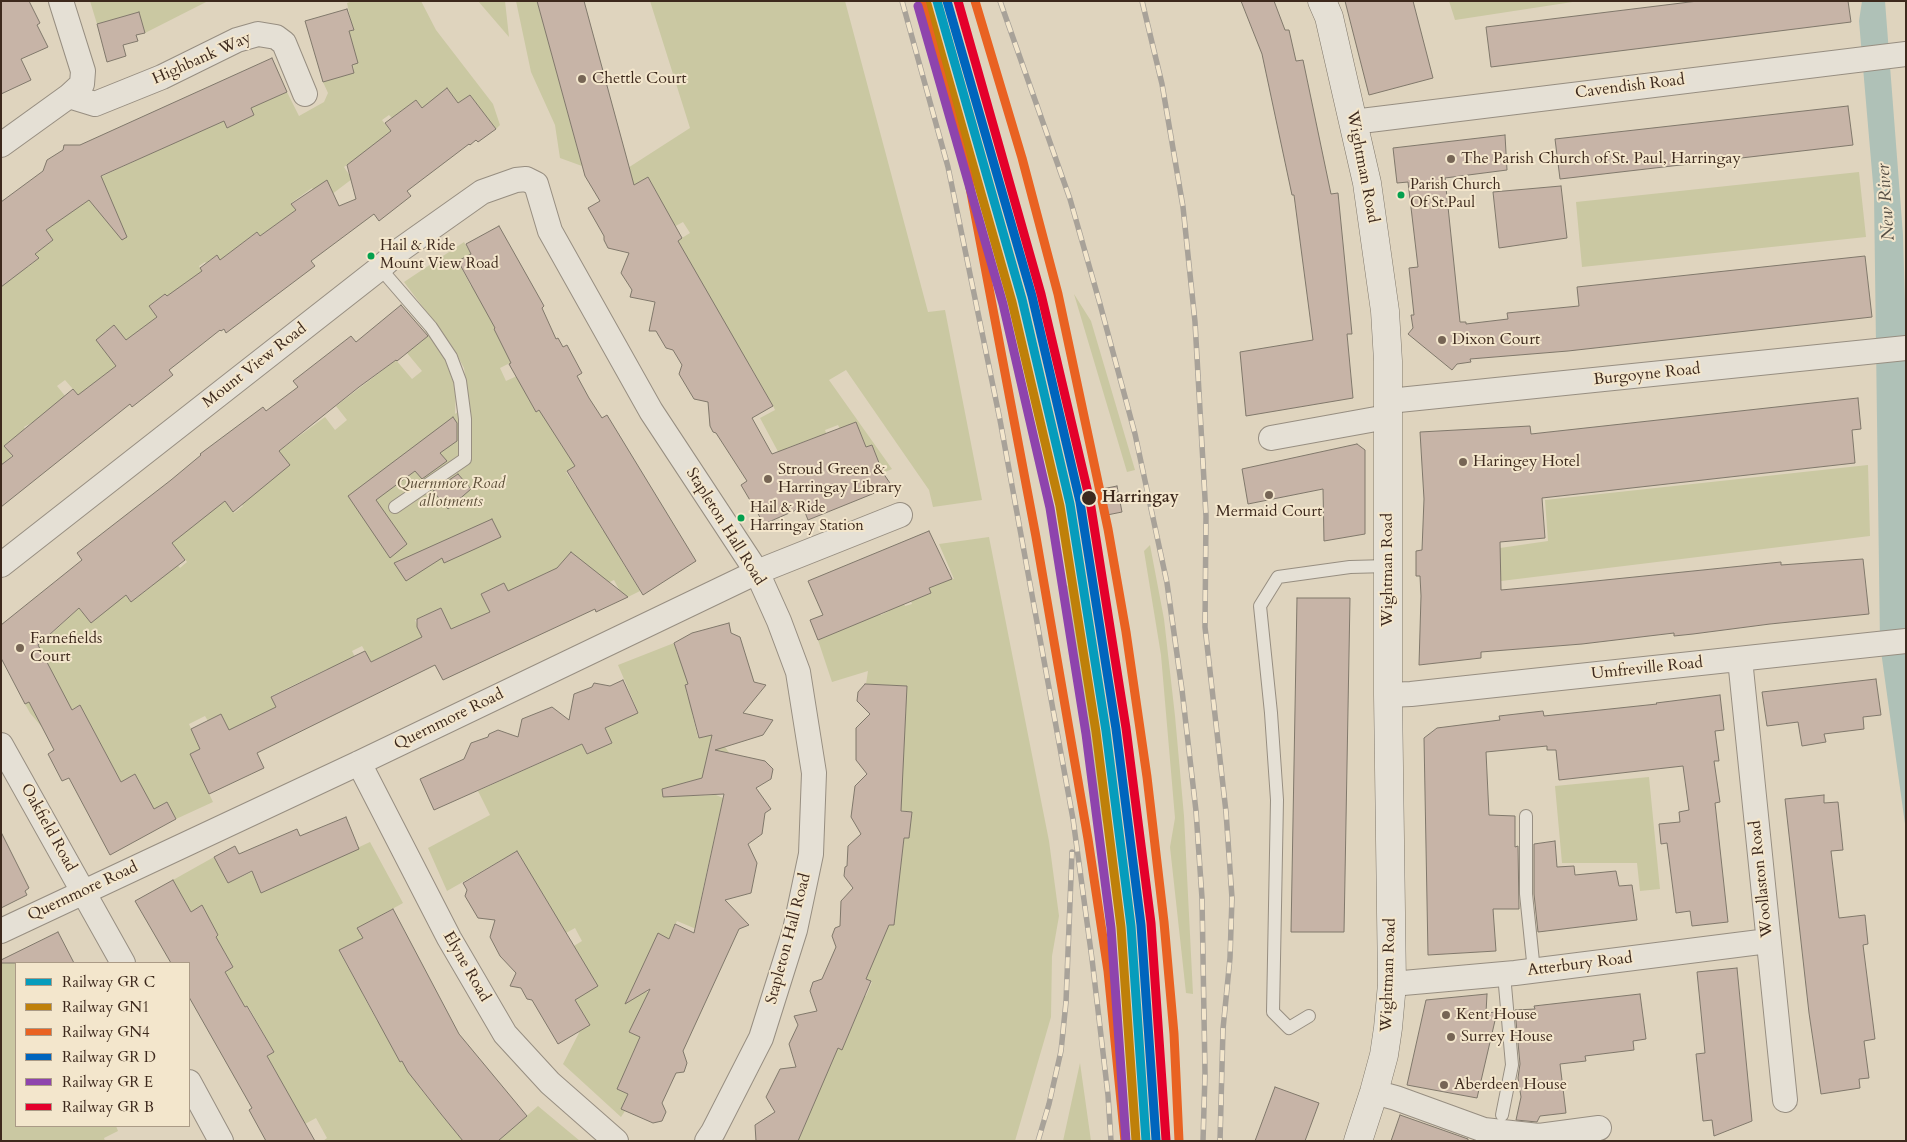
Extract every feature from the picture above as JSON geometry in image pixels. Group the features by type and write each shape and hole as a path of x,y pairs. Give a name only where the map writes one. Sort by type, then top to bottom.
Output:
{"main road":[{"name":"Wightman Road","path":"1322,1 1329,18 1367,182 1385,311 1388,409 1388,695 1392,984 1384,1055 1358,1141"}],"street":[{"path":"1,145 75,90 83,71 61,1"},
{"name":"Highbank Way","path":"75,90 95,104 162,77 237,40 258,34 276,37 284,43 306,94"},
{"name":"Cavendish Road","path":"1354,122 1906,54"},
{"name":"Mount View Road","path":"1,565 380,268 400,250 482,192 516,180"},
{"name":"Stapleton Hall Road","path":"516,180 526,180 536,184 550,231 651,411 756,572 779,621 798,672 814,773 810,854 795,930 761,1038 707,1141"},
{"name":"Burgoyne Road","path":"1271,438 1388,409 1906,348"},
{"name":"Quernmore Road","path":"1,931 756,572 900,515"},
{"name":"Umfreville Road","path":"1388,695 1906,642"},
{"name":"Woollaston Road","path":"1740,659 1785,1100"},
{"name":"Oakfield Road","path":"1,745 122,962"},
{"name":"Elyne Road","path":"359,762 449,938 505,1034 550,1083 616,1141"},
{"name":"Atterbury Road","path":"1392,984 1534,971 1768,940"},
{"path":"190,1084 221,1141"},
{"path":"1374,1092 1396,1098 1484,1130 1539,1136 1599,1128"}],"lane":[{"path":"380,268 431,327 451,358 460,381 465,419 466,459 395,508"},
{"path":"1309,1016 1289,1028 1273,1012 1277,800 1271,713 1260,606 1278,577 1350,567 1388,566"},
{"path":"1526,816 1526,894 1534,971"},
{"path":"1502,1115 1512,1065 1504,974"}],"green space":[{"path":"90,1 208,1 145,33 139,12 97,24"},
{"path":"353,1 421,1 436,30 493,104 500,125 496,129 470,95 458,103 447,88 434,123 416,100 392,118 389,115 382,120 403,147 361,165 356,158 344,167 352,179 323,201 312,188 291,203 296,210 260,236 257,232 220,260 217,255 199,266 202,271 173,304 165,294 149,306 157,317 154,319 160,328 133,349 114,325 105,332 110,339 101,346 116,366 79,396 65,380 57,386 70,402 24,427 25,429 5,446 12,456 1,465 1,286 14,277 1,260 10,242 28,267 39,258 35,254 53,240 41,225 89,200 112,202 101,177 224,120 227,128 254,115 251,108 287,92 299,116 324,102 328,93 323,82 354,72 349,31 353,30 347,3"},
{"path":"478,1 505,1 509,37"},
{"path":"516,1 537,1 582,166 560,158 555,125 531,72"},
{"path":"650,1 845,1 928,312 945,310 982,500 933,507 929,490 846,370 829,380 892,469 883,473 872,445 866,447 856,422 840,429 838,425 825,430 835,457 825,461 816,437 787,448 790,474 760,418 775,410 752,369 661,251 690,233 683,222 670,229 657,193 648,177 629,188 620,173 690,128"},
{"path":"1449,1 1579,1 1455,20"},
{"path":"1859,172 1866,237 1582,267 1576,202"},
{"name":"Quernmore Road allotments","path":"464,242 471,254 458,262 471,286 484,279 499,302 512,362 500,368 506,381 532,369 528,397 536,412 551,404 555,435 564,449 574,442 585,460 566,472 576,487 591,478 591,510 603,531 619,522 634,546 618,555 640,591 624,599 614,580 587,593 554,584 548,572 532,580 513,601 504,583 481,594 490,612 451,630 441,608 415,620 423,638 371,662 362,646 352,651 360,667 330,673 327,669 271,696 276,707 254,718 231,735 221,714 208,721 205,716 189,724 200,749 190,754 213,802 176,819 167,802 139,817 141,784 135,774 121,782 80,705 41,726 30,713 25,704 59,686 32,635 48,637 79,608 91,623 102,614 116,583 131,602 152,586 140,571 162,546 180,568 187,562 171,542 223,498 234,513 243,506 231,490 289,465 279,451 325,417 335,430 347,420 336,406 396,360 412,379 422,371 407,353 430,334 444,355 456,384 455,414 466,406 468,396 464,368 450,343 404,282"},
{"path":"1074,294 1091,321 1135,470 1127,472"},
{"path":"1868,465 1870,536 1501,581 1500,548 1548,541 1545,500"},
{"path":"989,537 1049,841 1059,916 1052,956 1051,1017 1015,1141 798,1141 837,1047 842,1049 853,1024 859,993 866,996 872,982 866,979 885,924 894,925 904,838 909,838 912,812 899,810 907,686 866,684 868,671 832,682 818,640 851,626 878,610 881,615 889,611 885,603 902,600 905,606 912,604 911,601 931,593 929,588 954,579 939,544"},
{"path":"1150,545 1164,619 1175,716 1184,816 1193,994 1186,993 1170,847 1175,818 1161,655 1144,551"},
{"path":"1073,584 1102,783 1103,826 1063,587"},
{"path":"674,643 678,656 696,651 703,679 685,685 688,697 707,692 712,707 692,713 698,738 720,732 725,747 730,754 702,778 685,783 689,796 716,795 723,798 698,912 701,931 677,921 663,951 634,986 664,1000 629,1032 651,1042 635,1048 629,1062 640,1067 618,1089 628,1094 622,1109 625,1111 621,1117 563,1064 580,1031 590,1025 551,960 582,941 575,928 566,933 527,919 550,906 535,881 502,878 525,864 517,851 447,891 428,848 490,815 478,791 582,744 587,754 612,743 605,728 638,712 618,665"},
{"path":"1649,777 1660,889 1640,891 1637,863 1562,863 1555,786"},
{"path":"370,842 403,903 358,928 363,938 339,951 355,980 379,967 362,993 377,1021 401,1009 385,1034 400,1062 402,1061 406,1068 426,1057 420,1088 463,1141 323,1141 327,1138 316,1118 305,1124 267,1056 274,1052 248,1006 245,1007 225,972 233,967 224,951 208,941 218,935 201,906 191,912 173,880 214,857 228,883 252,872 261,893"},
{"path":"13,954 17,962 15,962 15,1127 116,1127 118,1131 104,1138 105,1141 1,1141 1,961"},
{"path":"1080,1063 1091,1141 1063,1141"},
{"path":"538,1106 580,1141 498,1141"}],"water":[{"name":"New River","path":"1862,1 1885,1 1903,235 1906,335 1906,831 1880,644 1874,195 1859,21"}],"building":[{"path":"1,1 29,1 40,23 37,25 48,47 21,59 31,80 1,94"},
{"path":"537,1 584,1 634,185 648,177 682,238 678,241 773,406 752,418 772,454 856,422 866,447 872,445 883,473 892,486 808,520 803,507 764,524 741,485 747,481 710,426 708,402 694,399 679,374 682,365 673,350 666,348 656,331 649,331 655,302 630,297 632,290 621,273 629,253 608,248 604,236 588,208 600,201 585,176"},
{"path":"1241,1 1274,1 1285,30 1289,30 1296,61 1303,60 1331,194 1338,193 1352,334 1347,334 1353,398 1246,416 1240,352 1313,340 1294,195 1292,195 1262,54"},
{"path":"1345,1 1413,1 1433,78 1369,95"},
{"path":"1698,1 1848,1 1851,22 1491,67 1486,27"},
{"path":"347,9 354,30 349,31 358,63 352,65 354,73 323,82 305,21"},
{"path":"139,12 145,33 136,35 138,41 123,45 126,56 107,62 97,24"},
{"path":"272,58 287,92 251,108 254,115 227,128 224,121 101,176 127,237 122,240 89,200 46,230 53,240 35,254 39,258 1,287 1,202 43,171 47,160 63,150 64,145 80,145"},
{"path":"447,88 458,103 470,95 496,129 478,142 476,140 469,144 407,191 411,196 379,221 374,214 311,261 315,266 226,333 224,329 220,330 169,370 173,375 132,407 130,404 1,507 1,465 13,456 4,446 73,389 78,395 116,366 96,340 114,325 126,340 157,317 149,306 165,294 167,296 202,271 200,268 217,255 220,260 257,232 260,236 296,210 291,204 327,180 339,206 356,199 347,165 391,131 385,123 416,100 422,108"},
{"path":"1848,106 1853,145 1560,179 1555,139"},
{"path":"1505,135 1507,170 1445,178 1460,322 1466,322 1466,324 1508,319 1507,313 1579,306 1577,287 1865,256 1872,317 1568,351 1470,359 1471,362 1457,364 1452,370 1408,334 1413,328 1411,315 1414,315 1409,268 1418,267 1408,182 1397,183 1393,148"},
{"path":"1561,186 1567,238 1499,248 1493,192"},
{"path":"499,226 544,306 542,308 556,339 558,338 563,347 567,345 582,373 577,376 589,398 602,418 607,415 696,561 643,595 567,471 575,466 539,410 536,412 509,364 511,363 495,328 458,261 471,254 466,244"},
{"path":"401,305 428,336 397,361 359,387 279,451 290,465 233,512 225,501 172,543 185,560 131,602 126,595 91,623 79,608 38,645 72,710 80,705 121,782 135,774 154,809 167,802 176,819 110,855 69,778 62,781 48,754 54,750 29,702 25,704 1,658 1,625 82,560 77,553 171,480 200,454 263,407 266,411 298,387 293,381 351,336 356,342"},
{"path":"1858,398 1861,429 1852,430 1855,463 1542,498 1545,538 1500,542 1501,590 1781,562 1781,565 1863,559 1869,614 1674,636 1674,633 1582,644 1481,652 1481,658 1419,665 1421,596 1420,576 1416,576 1416,551 1422,550 1424,499 1420,432 1530,426 1531,434"},
{"path":"453,417 457,423 457,441 440,453 447,461 422,479 415,471 376,500 407,544 390,558 348,496"},
{"name":"Mermaid Court","path":"1357,444 1365,450 1365,534 1324,541 1323,489 1248,504 1242,469"},
{"path":"458,474 471,489 448,509 433,491"},
{"path":"1117,486 1122,512 1102,516 1097,490"},
{"path":"492,519 501,537 444,563 442,558 406,581 394,563"},
{"path":"929,531 952,579 929,588 931,593 818,640 810,620 823,615 808,581"},
{"path":"571,552 628,597 596,612 595,609 443,680 435,665 257,753 264,768 209,794 190,754 200,749 191,729 221,714 229,730 276,707 271,697 365,651 371,662 422,637 417,627 417,619 441,608 451,629 490,612 481,594 504,583 508,591 557,568"},
{"path":"1297,598 1350,598 1344,932 1291,932"},
{"path":"729,623 731,633 740,637 754,682 766,685 743,713 773,720 763,735 715,750 765,761 773,769 771,779 756,788 771,809 765,813 762,834 748,844 757,863 751,893 725,900 749,925 739,929 683,1051 687,1063 684,1072 676,1073 662,1103 666,1112 662,1121 653,1123 621,1109 628,1094 617,1089 640,1037 629,1032 650,989 625,1004 658,933 669,939 675,924 694,933 724,794 663,797 662,789 702,778 712,735 699,738 685,685 688,684 674,643 692,633"},
{"path":"1876,679 1881,715 1863,717 1864,729 1824,734 1826,742 1802,746 1798,722 1767,726 1762,692"},
{"path":"623,680 638,713 605,728 612,743 587,754 582,744 434,810 420,779 464,759 471,743 488,737 489,734 498,730 518,737 522,719 552,707 569,720 574,694 592,687 594,683 610,686"},
{"path":"865,684 907,686 901,811 912,812 909,838 904,838 894,925 889,925 866,979 871,981 842,1050 838,1048 798,1141 756,1141 755,1125 775,1112 766,1097 780,1069 796,1067 789,1044 798,1025 794,1016 817,1011 810,991 813,982 822,979 836,947 832,936 835,928 840,926 841,901 853,888 844,876 845,867 847,866 848,846 861,834 851,817 855,786 867,774 856,760 856,728 870,714 857,701 858,692"},
{"path":"1720,695 1724,730 1715,731 1719,761 1714,761 1720,802 1715,803 1728,922 1692,926 1690,911 1676,913 1667,843 1661,844 1659,824 1680,822 1679,812 1689,810 1683,766 1559,780 1556,750 1547,750 1547,746 1486,752 1489,815 1515,816 1515,847 1518,846 1519,909 1493,909 1496,951 1428,955 1424,738 1437,728 1500,720 1499,716 1543,711 1544,716"},
{"path":"1824,795 1824,803 1838,802 1843,850 1831,851 1839,918 1865,915 1868,944 1863,945 1875,1039 1864,1041 1869,1078 1859,1079 1860,1088 1821,1094 1809,1013 1785,799"},
{"path":"346,817 359,849 261,893 252,871 228,883 214,857 235,846 239,854 297,829 300,836"},
{"path":"1,832 29,888 25,891 27,895 1,908"},
{"path":"1555,841 1557,867 1574,866 1575,875 1616,871 1619,886 1632,885 1637,920 1538,932 1534,894 1534,844"},
{"path":"517,851 598,986 575,1000 590,1025 558,1044 532,1000 527,999 521,988 510,986 516,973 500,956 490,937 495,920 478,918 465,896 467,890 463,883"},
{"path":"173,880 191,912 202,905 218,935 216,937 233,967 225,972 274,1052 267,1056 315,1141 266,1141 249,1110 252,1108 190,999 190,962 170,962 135,901"},
{"path":"393,909 459,1034 527,1116 498,1141 463,1141 408,1072 402,1061 400,1062 339,950 363,938 357,928"},
{"path":"58,932 73,962 1,963 1,960"},
{"path":"1737,968 1752,1121 1714,1136 1712,1120 1703,1121 1696,1054 1705,1053 1697,972"},
{"path":"1487,994 1486,1013 1497,1012 1477,1098 1407,1085 1426,1000"},
{"path":"1640,994 1646,1039 1633,1041 1634,1050 1585,1056 1586,1061 1560,1064 1566,1113 1540,1116 1537,1122 1516,1120 1521,1097 1518,1078 1520,1064 1515,1010 1535,1009 1534,1006"},
{"path":"1275,1087 1319,1103 1305,1141 1255,1141"},
{"path":"1400,1115 1468,1139 1468,1141 1391,1141"}],"railway":[{"path":"902,1 948,167 1000,420 1073,819 1092,959 1108,1095 1111,1141"},
{"path":"1000,1 1070,199 1135,434 1167,583 1196,811 1202,898 1205,1074 1203,1141"},
{"path":"1142,1 1162,84 1183,207 1195,322 1206,516 1205,627 1226,812 1232,898 1230,958 1223,1029 1220,1141"},
{"path":"1038,1141 1061,1051 1066,1002 1072,852"}],"transit line":[{"path":"937,1 1022,299 1070,504 1106,731 1131,926 1146,1141"},
{"path":"947,1 1032,296 1080,502 1116,729 1141,925 1156,1140"},
{"path":"958,1 1041,294 1090,501 1126,728 1151,923 1166,1140"},
{"path":"918,6 1003,304 1050,508 1086,734 1111,928 1126,1141"}],"rail line":[{"name":"GN4","path":"921,1 968,177 1036,537 1088,839 1108,971 1125,1141"},
{"name":"GN4","path":"975,1 1022,158 1058,294 1108,529 1126,632 1147,777 1164,922 1174,1034 1179,1141"},
{"name":"GN1","path":"927,4 1012,302 1060,506 1096,732 1121,927 1136,1141"}],"place":[{"name":"Chettle Court","path":"582,79"},
{"name":"The Parish Church of St. Paul, Harringay","path":"1451,159"},
{"name":"Parish Church Of St.Paul","path":"1401,195"},
{"name":"Hail & Ride Mount View Road","path":"371,256"},
{"name":"Dixon Court","path":"1442,340"},
{"name":"Haringey Hotel","path":"1463,462"},
{"name":"Stroud Green & Harringay Library","path":"768,479"},
{"name":"Mermaid Court","path":"1269,495"},
{"name":"Harringay","path":"1089,498"},
{"name":"Hail & Ride Harringay Station","path":"741,518"},
{"name":"Farnefields Court","path":"20,648"},
{"name":"Kent House","path":"1446,1015"},
{"name":"Surrey House","path":"1451,1037"},
{"name":"Aberdeen House","path":"1444,1085"}]}
